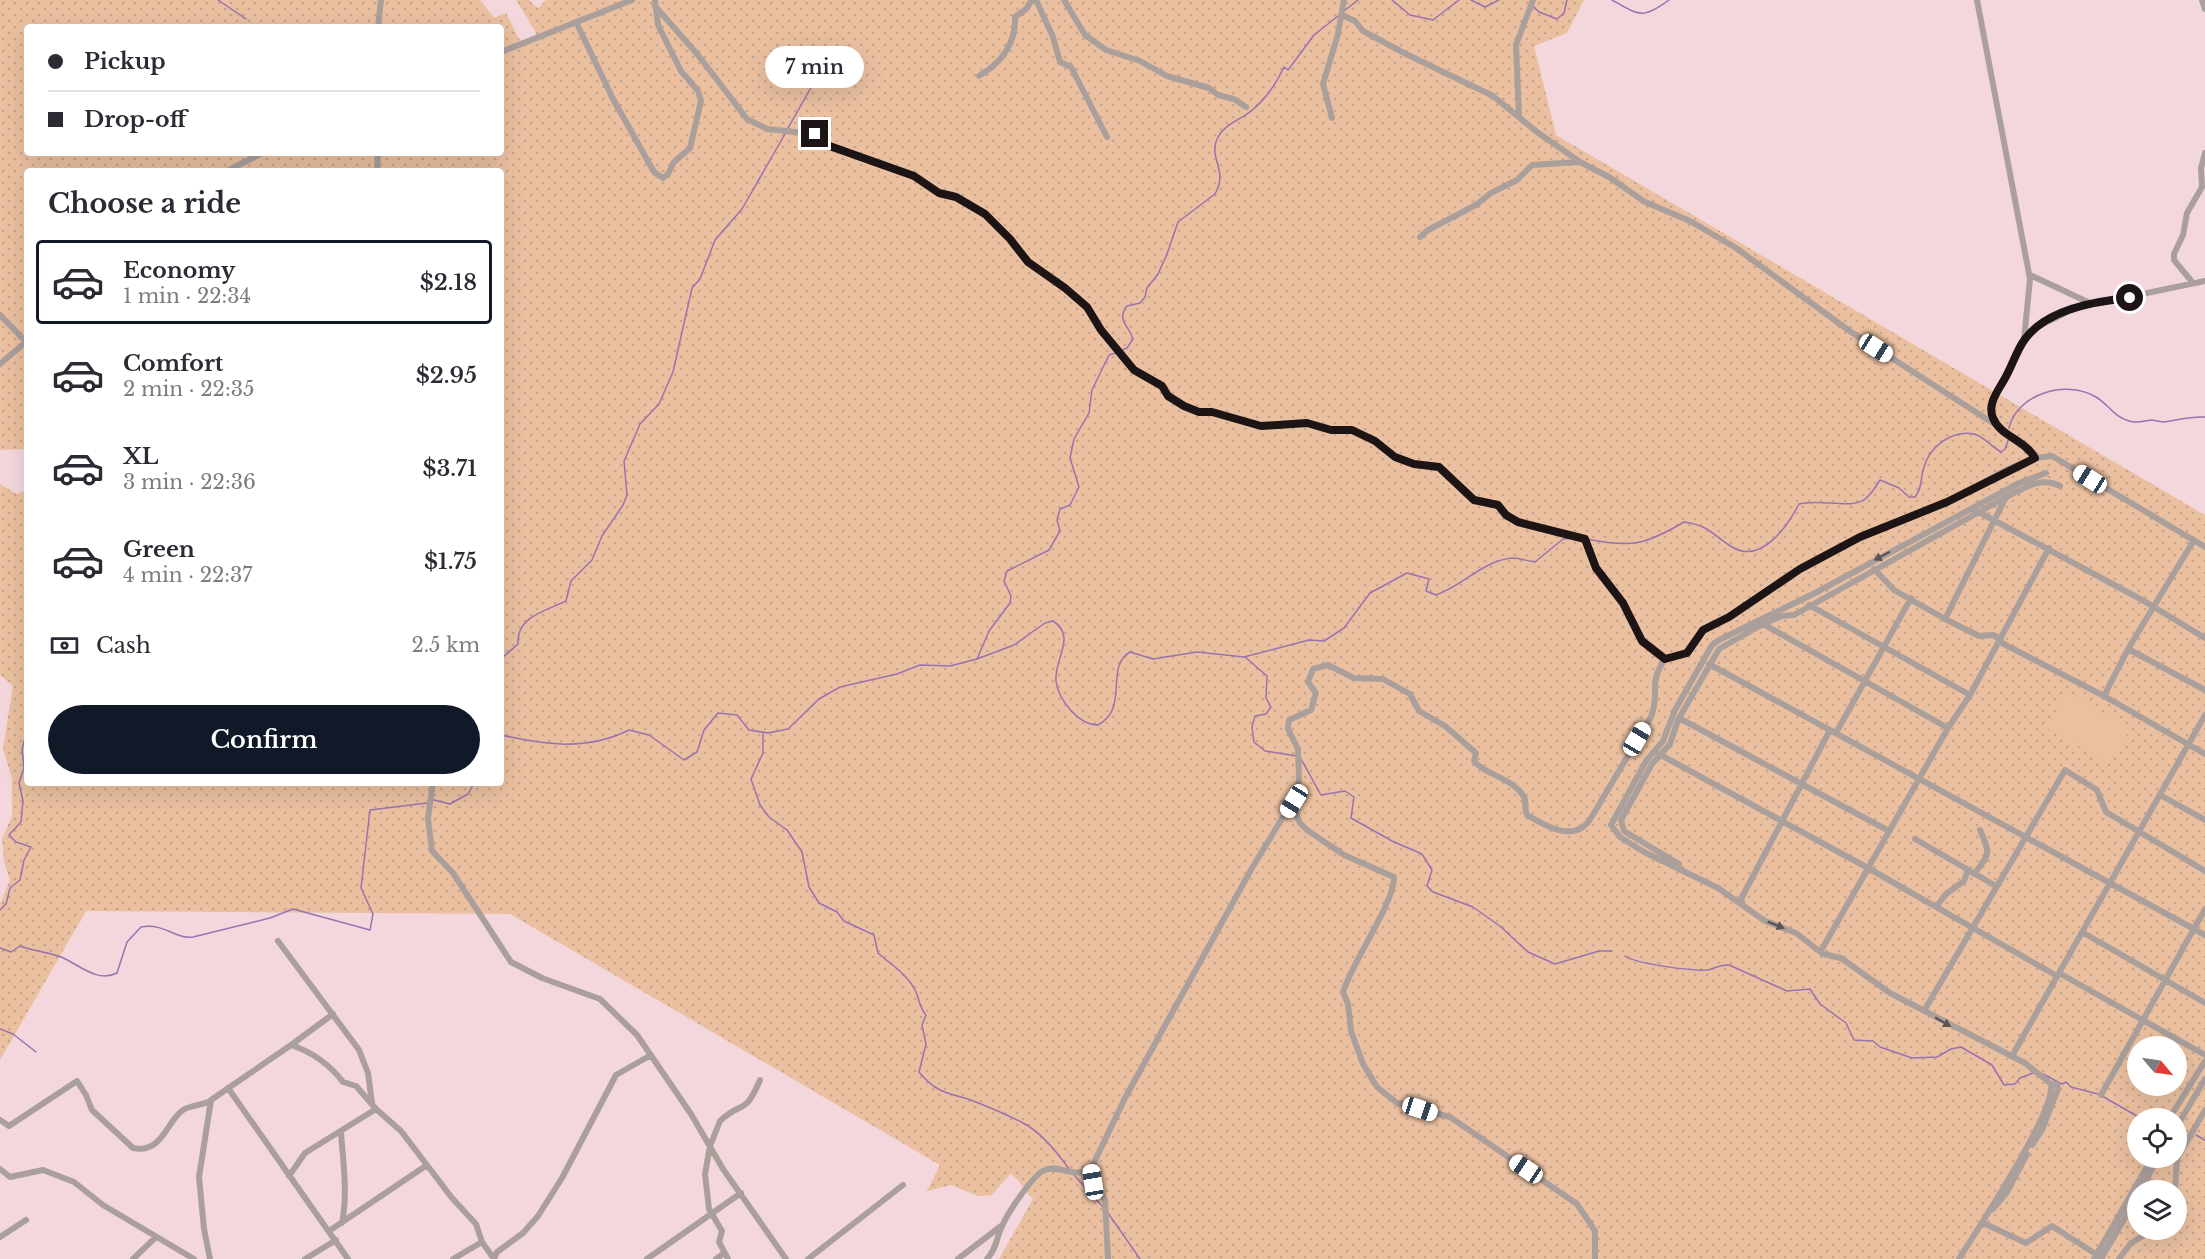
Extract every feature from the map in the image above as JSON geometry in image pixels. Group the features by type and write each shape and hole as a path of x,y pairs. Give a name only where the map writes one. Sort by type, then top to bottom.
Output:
{"street":[{"path":"378,24 381,0"},
{"path":"504,51 632,0"},
{"path":"979,76 1004,57 1013,41 1015,17 1034,0 1053,37 1060,62 1071,67 1107,136"},
{"path":"1064,0 1085,35 1106,50 1140,61 1167,76 1209,88 1246,107"},
{"path":"1332,118 1323,84 1344,0"},
{"path":"1519,116 1516,45 1533,0"},
{"path":"1977,0 2030,275 2025,340"},
{"path":"2202,0 2205,9"},
{"path":"576,22 613,99 654,171 663,178 668,174 674,162 690,148 701,101 699,93 676,62 657,21 655,3"},
{"path":"655,3 747,120 767,129 815,134 824,144 914,176 939,193 956,197 985,214 1010,239 1028,262 1087,307 1101,330 1134,370 1162,386 1172,399 1199,412 1212,412 1261,426 1307,423 1331,430 1355,431 1376,442 1395,457 1414,464 1439,467 1474,500 1498,505 1506,515 1518,522 1585,539 1596,568 1623,603 1642,641 1665,659"},
{"path":"1342,15 1355,21 1363,31 1493,96 1580,162 1609,177 1645,202 1690,221 1736,248 1851,332 1996,425 2028,448 2035,458"},
{"path":"2193,283 2174,260 2174,254 2183,235 2187,213 2202,187 2201,168 2205,153"},
{"path":"233,168 256,156"},
{"path":"1420,237 1427,230 1518,180 1532,165 1580,162"},
{"path":"2030,275 2090,304"},
{"path":"1996,425 1991,405 2025,340 2037,327 2053,318 2090,304 2205,280"},
{"path":"0,315 24,338"},
{"path":"0,364 24,344"},
{"path":"1595,1259 1595,1231 1577,1204 1450,1117 1397,1103 1372,1080 1351,1031 1348,1004 1343,992 1352,967 1362,954 1390,900 1394,877 1344,855 1307,830 1300,823 1294,810 1299,780 1298,749 1288,729 1289,720 1311,710 1316,693 1309,684 1313,669 1328,665 1353,678 1383,679 1410,694 1419,711 1445,726 1476,753 1474,761 1477,765 1503,778 1523,795 1527,815 1556,831 1585,826 1651,717 1656,700 1653,680 1665,659 1687,653 1703,630 1729,617 1800,569 1860,537 1937,507 2035,458 2052,456 2205,547"},
{"path":"1964,1259 1983,1223 2007,1192 2042,1130 2058,1085 2052,1084 2012,1056 1890,993 1841,958 1823,954 1796,933 1765,921 1743,902 1644,852 1620,837 1612,829 1619,807 1657,753 1675,710 1712,645 1874,569 2019,483 2046,473"},
{"path":"1760,621 1794,615 1840,583 1975,509 2038,482 2046,481 2060,486"},
{"path":"1945,619 2006,496"},
{"path":"1975,509 2144,601 2152,608 2205,638"},
{"path":"2104,696 2152,608 2194,540"},
{"path":"1822,948 1919,777 1970,695 2049,548"},
{"path":"1874,569 1894,590 1945,619 1979,636 1993,635 2205,754"},
{"path":"1743,902 1781,821 1833,731 1866,680 1911,598"},
{"path":"1809,605 1970,695"},
{"path":"1760,621 1948,728"},
{"path":"1657,753 1670,744 1679,718 1721,646 1747,628"},
{"path":"2128,650 2205,690"},
{"path":"1710,664 2205,935"},
{"path":"2012,1056 2205,716"},
{"path":"1679,718 1889,831"},
{"path":"1657,753 2205,1054"},
{"path":"1924,1011 2065,770 2097,790 2106,812 2205,871"},
{"path":"433,786 428,818 432,851 453,873 511,962 542,978 600,999 637,1035 786,1259"},
{"path":"2160,795 2205,820"},
{"path":"1108,1259 1105,1200 1093,1182 1090,1169 1125,1098 1252,868 1294,801"},
{"path":"1936,907 1946,894 1987,860 1988,853 1980,830"},
{"path":"1915,839 1996,886"},
{"path":"2102,1095 2205,909"},
{"path":"2082,932 2205,1003"},
{"path":"278,941 360,1050 368,1073 374,1107"},
{"path":"0,1120 9,1126 75,1081 86,1095 92,1110 133,1148 137,1149 159,1140 184,1109 211,1101 333,1014"},
{"path":"291,1045 319,1058 338,1074 343,1082 362,1090 374,1107 401,1131 452,1198 475,1222 482,1242 494,1259"},
{"path":"494,1259 497,1252 524,1233 538,1216 562,1178 616,1075 651,1055"},
{"path":"2176,1108 2205,1061"},
{"path":"2187,1109 2205,1079"},
{"path":"716,1259 726,1256 719,1242 722,1231 711,1215 707,1203 705,1174 710,1146 720,1121 749,1104 760,1080"},
{"path":"1959,1259 2035,1132 2052,1092 2052,1084"},
{"path":"228,1088 348,1259"},
{"path":"210,1259 204,1234 199,1177 210,1123 211,1101"},
{"path":"289,1176 305,1153 341,1132 374,1107"},
{"path":"2176,1180 2177,1159 2205,1110"},
{"path":"341,1132 345,1166 345,1205 342,1223"},
{"path":"329,1231 427,1165"},
{"path":"2098,1258 2147,1168"},
{"path":"0,1169 10,1177 43,1170 74,1182 103,1205 194,1259"},
{"path":"987,1259 996,1249 1002,1226 1034,1178 1045,1169 1073,1173 1090,1169"},
{"path":"808,1259 903,1185"},
{"path":"647,1259 741,1193"},
{"path":"2098,1258 2127,1212"},
{"path":"0,1237 26,1220"},
{"path":"1983,1223 2026,1243 2052,1226 2098,1258"},
{"path":"958,1259 1002,1226"},
{"path":"132,1259 156,1238"},
{"path":"305,1259 336,1240"},
{"path":"2119,1259 2131,1243 2136,1240"},
{"path":"453,1259 482,1242"}],"shaded area":[{"path":"0,0 480,0 494,18 506,13 519,39 523,41 535,37 536,33 516,0 529,0 538,8 546,0 1584,0 1567,33 1534,46 1556,135 2205,515 2205,1259 999,1259 1033,1199 1013,1176 1010,1174 992,1195 978,1196 951,1185 927,1191 940,1165 510,914 86,911 0,1060 0,904 10,880 4,862 2,839 12,816 12,778 3,749 13,686 0,675 0,484 17,494 24,491 24,786 504,786 504,168 24,168 24,449 0,450"},
{"path":"2067,691 2130,729 2110,764 2047,728"}],"waterway":[{"path":"218,0 246,19"},
{"path":"1344,11 1358,0"},
{"path":"1392,0 1410,15 1433,20 1459,0"},
{"path":"1471,0 1485,7 1499,0"},
{"path":"1533,6 1539,12 1557,19 1564,13 1567,0"},
{"path":"1612,0 1640,13 1652,11 1669,0"},
{"path":"1120,351 1127,348 1133,339 1123,319 1127,306 1140,303 1145,297 1147,288 1158,274 1167,254 1178,222 1215,194 1220,178 1215,151 1218,137 1233,122 1261,102 1284,67 1288,70 1314,35 1338,16"},
{"path":"788,128 825,63"},
{"path":"504,656 518,644 522,627 527,621 566,601 571,581 592,560 602,536 623,505 627,495 624,461 640,424 659,404 673,372 692,288 700,279 715,240 742,209 785,134"},
{"path":"977,659 989,631 1010,603 1011,596 1004,581 1007,571 1049,550 1060,531 1057,520 1060,509 1070,505 1079,487 1070,458 1074,439 1089,413 1092,390 1109,355 1116,353"},
{"path":"2009,428 2014,416 2032,399 2044,393 2071,389 2096,397 2119,417 2132,422 2151,420 2164,422 2205,417"},
{"path":"1587,539 1627,544 1659,536 1684,522 1706,529 1732,547 1743,551 1754,551 1773,540 1781,532 1799,504 1859,502 1870,495 1880,480 1899,488 1909,497 1915,497 1931,452 1950,437 1966,433 1974,434 2001,452 2005,449 2009,438"},
{"path":"504,736 566,744 597,741 629,730 649,735 684,760 697,752 704,730 718,713 737,715 749,730 768,733 788,729 819,699 840,687 897,674 920,665 950,666 977,659 1014,645 1045,623 1053,621 1060,627 1064,641 1056,673 1061,695 1076,716 1083,721 1098,725 1113,709 1119,667 1122,659 1130,652 1153,659 1197,652 1244,657 1309,640 1324,641 1344,628 1370,593 1407,573 1429,579 1426,591 1436,595 1491,564 1512,558 1535,562 1563,539 1574,538"},
{"path":"1245,657 1267,676 1266,698 1271,707 1266,714 1255,716 1252,727 1254,742 1265,751 1297,756"},
{"path":"763,734 763,753 751,779 760,805 769,817 787,830 802,852 809,887 819,903 837,912 844,921 874,935 878,953 904,975 913,986 926,1015 922,1025 926,1044 919,1072 926,1080 945,1092 988,1107 1030,1127 1048,1143 1069,1169"},
{"path":"24,742 22,749 24,768"},
{"path":"1301,759 1321,795 1345,791 1354,797 1351,818 1392,841 1422,854 1432,870 1427,886 1433,892 1473,907 1501,927 1528,952 1555,964 1599,951 1612,951"},
{"path":"0,910 6,904 10,888 20,880 24,860 31,847 16,842 9,835 21,822 23,801 19,783 24,768"},
{"path":"434,800 450,804 468,794 472,786"},
{"path":"0,948 11,952 20,946 61,957 89,972 110,976 117,973 127,942 141,927 157,927 180,936 193,937 270,918 293,909 370,930 373,914 361,888 370,810 427,803"},
{"path":"1625,956 1652,964 1689,969 1707,970 1729,965 1787,991 1810,989 1820,1004 1846,1023 1854,1040 1873,1041 1880,1047 1912,1058 1937,1057 1951,1049 1961,1047 1992,1065 2004,1085 2015,1084 2020,1078 2033,1073"},
{"path":"0,1029 13,1034 36,1052"},
{"path":"2043,1074 2062,1084 2066,1082 2071,1087 2098,1094"},
{"path":"2102,1096 2127,1110"},
{"path":"2196,1135 2205,1140"},
{"path":"1074,1175 1103,1207"},
{"path":"1108,1213 1140,1259"}],"route":[{"path":"815,134 824,144 856,157 896,168 933,187 939,193 956,197 985,214 1040,273 1065,288 1087,307 1101,330 1134,370 1162,386 1168,396 1184,406 1199,412 1212,412 1267,427 1307,423 1331,430 1355,431 1373,440 1395,457 1414,464 1439,467 1461,485 1474,500 1498,505 1506,515 1518,522 1577,535 1585,539 1596,568 1623,603 1642,641 1665,659 1687,653 1703,630 1729,617 1751,599 1770,590 1800,569 1860,537 1915,517 2008,469 2035,458 2019,440 1996,425 1990,411 2025,340 2037,327 2075,308 2130,298"}]}
